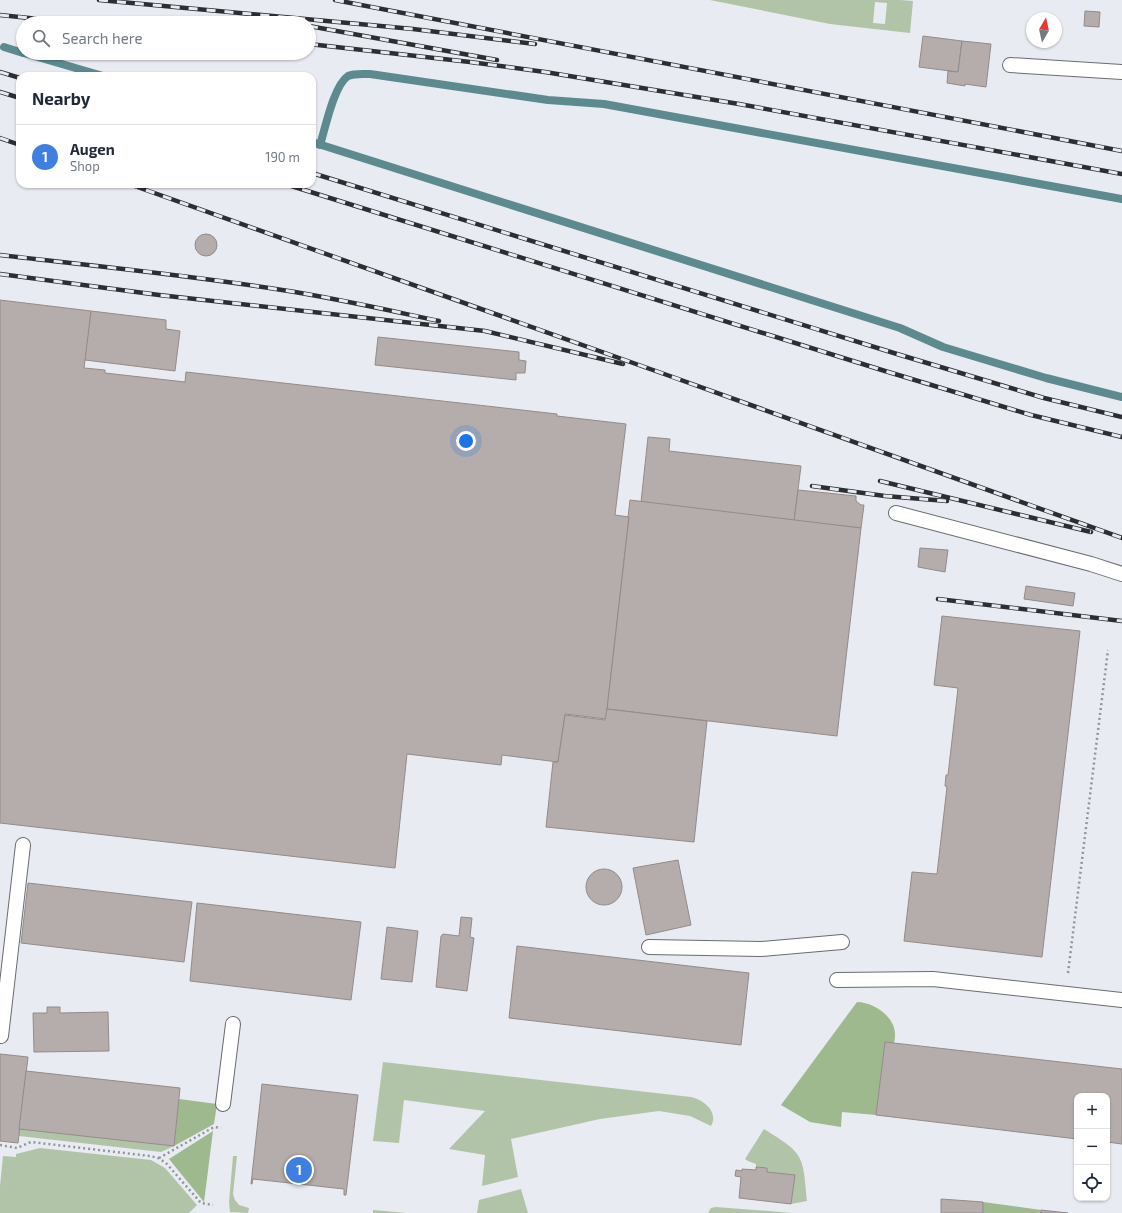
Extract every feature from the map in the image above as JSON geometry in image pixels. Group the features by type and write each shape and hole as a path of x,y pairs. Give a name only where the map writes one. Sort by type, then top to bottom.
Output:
{"lane":[{"path":"1010,65 1122,72"},
{"path":"896,513 1091,564 1122,574"},
{"path":"1,1036 23,845"},
{"path":"649,947 760,949 842,942"},
{"path":"837,980 933,979 1122,1000"},
{"path":"223,1104 233,1024"}],"path":[{"path":"1065,993 1108,650"},
{"path":"158,1158 214,1127 221,1128"},
{"path":"0,1145 17,1148 31,1142 158,1158 166,1163 201,1203 212,1205"}],"green space":[{"path":"710,0 913,1 910,33 830,24","holes":["875,2 887,3 885,24 873,23"]},
{"path":"857,1002 870,1004 882,1011 894,1027 894,1043 885,1042 876,1115 842,1112 841,1127 810,1122 781,1105"},
{"path":"383,1062 691,1097 701,1101 709,1107 712,1111 713,1121 711,1126 690,1116 659,1111 600,1119 511,1139 518,1177 482,1186 485,1155 449,1149 485,1111 404,1100 399,1143 373,1141"},
{"path":"179,1099 217,1104 214,1124 174,1146"},
{"path":"19,1129 174,1146 161,1152 19,1136"},
{"path":"764,1129 787,1144 799,1157 804,1173 807,1201 791,1204 794,1175 767,1172 767,1168 756,1167 756,1164 745,1159"},
{"path":"213,1131 204,1202 169,1159"},
{"path":"40,1148 151,1160 165,1168 197,1205 189,1213 0,1213 0,1186 3,1156 16,1157 16,1154"},
{"path":"233,1156 237,1156 233,1194 239,1205 249,1208 248,1213 230,1212 229,1202"},
{"path":"521,1189 528,1213 477,1213 479,1200"},
{"path":"983,1202 1041,1210 1041,1213 983,1213"},
{"path":"716,1207 793,1213 708,1213 711,1208"},
{"path":"373,1210 407,1213 373,1213"}],"building":[{"path":"1085,11 1100,12 1099,27 1084,26"},
{"path":"923,36 962,41 958,72 919,67"},
{"path":"962,41 991,44 986,87 947,83 948,71 958,72"},
{"path":"206,234 214,237 217,245 214,253 206,256 198,253 195,245 198,237"},
{"path":"0,300 91,311 84,368 105,370 105,373 185,382 186,372 557,414 557,416 626,424 615,515 629,517 606,719 565,714 558,762 502,755 501,765 407,754 395,868 0,823"},
{"path":"91,311 166,320 166,329 180,331 175,371 85,360"},
{"path":"378,337 519,352 519,360 526,361 525,373 516,373 516,380 375,365"},
{"path":"648,437 670,439 669,451 801,466 794,521 641,502"},
{"path":"798,490 856,496 856,501 861,505 864,505 861,528 794,521"},
{"path":"630,500 861,528 837,736 607,709"},
{"path":"920,548 948,550 945,572 918,567"},
{"path":"1026,586 1075,593 1073,606 1024,599"},
{"path":"942,616 1080,631 1042,957 904,941 912,872 937,874 947,787 945,786 946,775 948,775 958,688 934,685"},
{"path":"607,709 707,721 694,842 546,827 553,762 558,762 565,715 605,720"},
{"path":"678,860 691,925 646,935 633,868"},
{"path":"608,869 617,874 621,880 621,894 617,900 608,905 600,905 591,900 587,894 586,883 591,874 597,870"},
{"path":"28,883 192,902 184,962 21,943"},
{"path":"197,903 361,922 351,1000 190,981"},
{"path":"461,917 472,918 470,937 474,938 467,991 436,987 441,936 443,934 459,936"},
{"path":"387,927 418,931 412,982 381,979"},
{"path":"517,946 749,973 741,1045 509,1018"},
{"path":"47,1007 60,1007 60,1013 108,1012 109,1051 34,1052 33,1013 47,1013"},
{"path":"885,1042 1122,1069 1122,1144 1110,1142 1110,1093 1074,1093 1074,1139 876,1115"},
{"path":"0,1054 28,1057 18,1143 0,1141"},
{"path":"26,1071 180,1088 174,1146 19,1129"},
{"path":"262,1084 358,1095 346,1195 344,1195 344,1189 253,1179 251,1184"},
{"path":"756,1167 767,1168 767,1172 795,1175 791,1204 739,1198 741,1177 735,1176 736,1170 756,1170"},
{"path":"941,1199 983,1202 983,1213 941,1213"},
{"path":"1041,1210 1068,1213 1041,1213"}],"waterway":[{"path":"4,47 16,51"},
{"path":"48,60 89,72"},
{"path":"320,145 338,88 348,76 370,74 548,100 604,104 1122,199"},
{"path":"316,143 900,328 943,347 1046,378 1122,397"}],"railway":[{"path":"99,0 272,16"},
{"path":"335,0 1122,151"},
{"path":"0,15 16,17"},
{"path":"316,20 413,29 535,44"},
{"path":"316,27 497,60"},
{"path":"316,45 545,72 739,104 1122,174"},
{"path":"0,72 16,77"},
{"path":"0,92 16,97"},
{"path":"0,138 16,144"},
{"path":"316,174 897,354 1044,398 1122,417"},
{"path":"140,188 1122,538"},
{"path":"298,188 885,371 1031,415 1122,437"},
{"path":"0,255 141,271 302,293 439,321"},
{"path":"0,274 159,295 485,331 623,364"},
{"path":"880,481 1091,532"},
{"path":"812,486 885,496 947,501"},
{"path":"938,599 1122,621"}],"place":[{"name":"Augen","path":"299,1170"}]}
